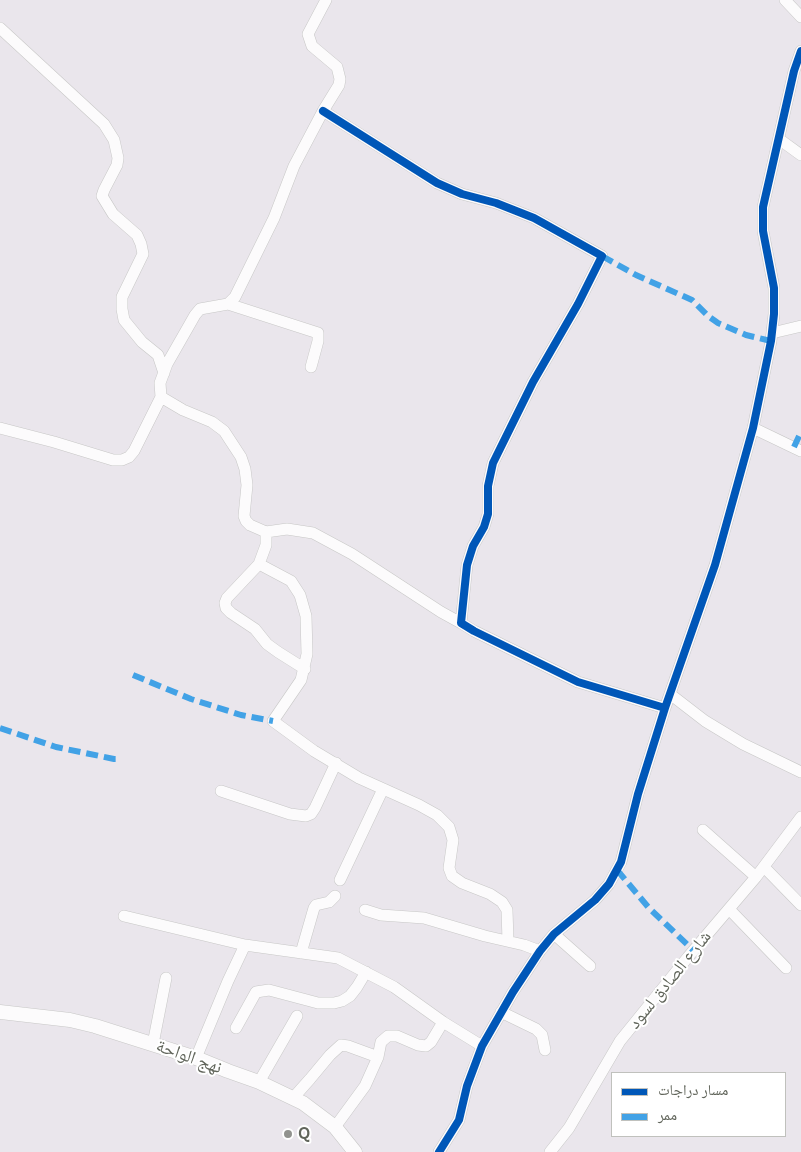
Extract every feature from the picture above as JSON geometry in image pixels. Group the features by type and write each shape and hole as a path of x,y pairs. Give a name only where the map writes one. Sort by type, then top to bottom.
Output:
{"street":[{"path":"228,304 235,297 274,218 294,166 322,111 339,85 338,67 312,46 308,34 314,19 326,0"},
{"path":"785,0 801,17"},
{"path":"0,28 104,124 114,140 118,158 117,166 102,196 113,214 137,235 143,254 122,297 124,320 142,342 158,355 164,373"},
{"path":"439,1152 459,1120 482,1046 501,1012 540,951 554,934 603,891 616,872 620,862 638,794 665,708 715,565 753,428 772,332 774,288 763,231 764,194 779,139 794,71 801,51"},
{"path":"322,111 437,183 462,194 496,203 534,218 602,256 492,463 488,486 488,514 484,527 472,546 467,565 461,623"},
{"path":"779,139 801,155"},
{"path":"0,428 114,460 130,457 161,397 160,383 167,364 200,309 228,304 318,333 311,367"},
{"path":"772,332 801,326"},
{"path":"161,397 183,410 212,422 224,431 235,446 242,457 245,469 247,485 244,516 250,525 266,532 287,529 313,533 352,554 441,612 474,631 578,682 665,708"},
{"path":"753,428 801,451"},
{"path":"266,532 266,546 259,564 228,598 226,608 231,614 255,629 278,652 305,669"},
{"path":"259,564 291,581 300,595 306,616 307,654 305,669 301,680 273,721 314,751 359,778 437,815 449,827 453,840 448,868 452,876 462,883 490,894 502,902 507,910 508,941"},
{"path":"670,694 705,721 743,744 801,772"},
{"path":"221,792 290,814 306,816 311,814 316,808 336,763"},
{"path":"340,880 383,789"},
{"name":"شارع الصادق لسود","path":"550,1152 569,1128 620,1041 756,877 801,817"},
{"path":"703,830 756,877"},
{"path":"764,867 801,905"},
{"path":"301,953 314,908 329,902 335,896"},
{"path":"729,909 786,968"},
{"path":"365,910 381,915 424,918 540,951"},
{"path":"124,916 245,946 338,958 394,987 443,1022 482,1046"},
{"path":"554,934 590,966"},
{"path":"196,1058 228,981 245,946"},
{"path":"236,1028 256,992 269,990 318,1003 334,1003 350,996 366,972"},
{"path":"153,1044 166,978"},
{"name":"نهج الواحة","path":"0,1012 70,1020 196,1058 259,1082 294,1097 335,1127 355,1152"},
{"path":"501,1012 536,1029 542,1035 544,1050"},
{"path":"259,1082 297,1016"},
{"path":"335,1127 365,1086 378,1058 379,1048 384,1038 397,1036 422,1047 426,1046 431,1042 443,1022"},
{"path":"294,1097 341,1045 378,1058"}],"marked path":[{"path":"602,256 636,275 692,300 718,323 746,335 771,341"},
{"path":"794,447 801,432"},
{"path":"133,675 191,699 241,715 273,721"},
{"path":"0,728 56,747 121,759"},
{"path":"617,870 649,908 693,950"}],"cycle path":[{"path":"439,1152 459,1120 467,1086 482,1046 513,992 540,951 554,934 595,900 609,884 621,862 638,794 665,708 715,565 753,428 771,341 774,314 774,288 763,231 763,207 794,71 801,51"},
{"path":"323,111 437,183 462,194 496,203 534,218 602,256 578,304 533,382 493,463 488,486 488,514 484,527 473,546 467,565 461,623 578,682 665,708"}],"place":[{"name":"Q","path":"288,1134"}]}
